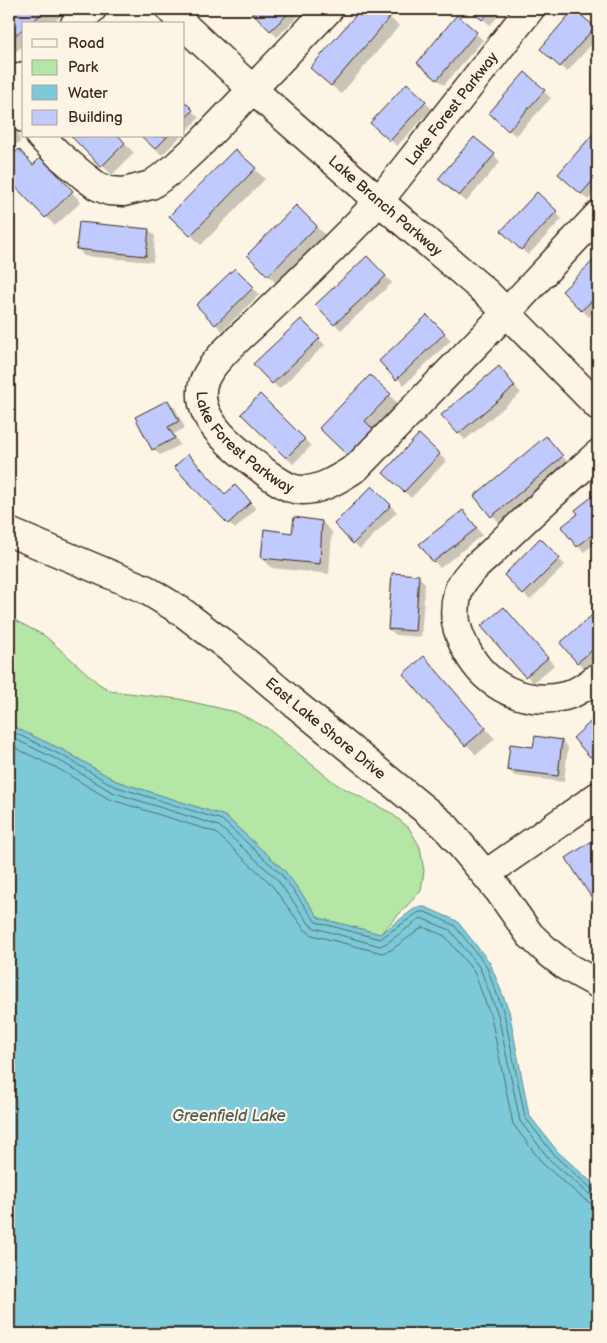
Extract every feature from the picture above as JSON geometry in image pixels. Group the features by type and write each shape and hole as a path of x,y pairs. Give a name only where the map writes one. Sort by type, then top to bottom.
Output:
{"street":[{"path":"77,22 92,9"},
{"name":"Lake Branch Parkway","path":"170,9 182,22"},
{"path":"42,138 59,155 97,186 109,191 124,192 151,185 172,170 329,9"},
{"name":"Lake Forest Parkway","path":"530,9 379,201 358,224 215,363 206,375 202,390 205,411 214,428 224,438 246,458 280,482 300,490 311,490 339,479 357,466 508,312 598,215"},
{"name":"Lake Branch Parkway","path":"185,26 252,89 508,312 598,406"},
{"path":"22,80 17,89 16,99 18,109 22,115"},
{"path":"598,454 529,515 466,577 458,591 455,615 458,634 471,659 484,675 504,691 537,699 548,699 567,696 598,677"},
{"name":"East Lake Shore Drive","path":"9,532 145,588 181,611 233,651 445,826 486,874 536,941 567,967 598,984"},
{"path":"486,874 598,796"}],"green space":[{"path":"9,617 45,636 99,684 111,691 179,699 236,712 267,728 336,784 391,813 409,828 420,847 424,871 421,891 380,934 319,918 284,870 225,816 116,781 65,751 18,729 9,721"}],"water":[{"name":"Greenfield Lake","path":"9,721 18,729 65,751 116,781 225,816 284,870 319,918 380,934 417,907 425,907 457,921 490,963 509,1011 529,1115 558,1152 598,1188 598,1334 9,1334"}],"building":[{"path":"9,9 48,9 32,22 22,22 22,30 9,40"},
{"path":"253,9 293,9 270,31 251,11"},
{"path":"361,9 382,9 391,16 331,86 310,68"},
{"path":"470,9 492,9 482,20"},
{"path":"574,9 595,27 560,67 540,49"},
{"path":"457,15 477,32 437,80 417,63"},
{"path":"525,72 545,90 508,131 489,113"},
{"path":"407,83 426,101 390,141 370,123"},
{"path":"185,102 193,110 185,119"},
{"path":"593,134 598,139 598,175 581,194 558,174"},
{"path":"474,137 495,154 459,196 438,179"},
{"path":"73,138 121,138 125,143 101,167"},
{"path":"143,138 166,138 155,149"},
{"path":"19,149 33,165 41,157 73,191 45,218 9,180 9,159"},
{"path":"235,149 256,168 190,236 169,216"},
{"path":"537,192 557,211 521,250 501,231"},
{"path":"296,205 317,226 268,276 247,255"},
{"path":"79,222 149,229 146,256 76,249"},
{"path":"367,256 386,276 334,325 315,305"},
{"path":"598,256 598,295 581,311 562,291"},
{"path":"235,268 254,287 215,325 196,305"},
{"path":"427,315 445,333 396,380 379,361"},
{"path":"301,319 320,338 272,384 253,364"},
{"path":"499,366 515,386 458,434 441,415"},
{"path":"370,375 391,394 365,421 374,430 349,457 319,428"},
{"path":"260,394 305,439 286,458 241,414"},
{"path":"168,400 179,421 168,427 175,438 152,450 135,417"},
{"path":"419,434 440,454 404,492 383,473"},
{"path":"546,436 563,456 491,517 474,496"},
{"path":"188,454 225,494 235,485 251,502 228,524 174,467"},
{"path":"372,486 391,505 353,544 334,524"},
{"path":"598,492 598,530 577,547 561,527 578,514 575,510"},
{"path":"463,510 477,528 433,562 419,544"},
{"path":"294,517 322,521 320,564 261,558 264,529 292,533"},
{"path":"540,538 560,558 523,595 504,575"},
{"path":"392,573 419,575 415,631 388,629"},
{"path":"504,607 548,658 525,677 481,626"},
{"path":"598,610 598,645 577,663 560,643"},
{"path":"424,656 486,728 465,746 403,674"},
{"path":"598,715 598,750 590,757 573,738"},
{"path":"535,736 562,740 558,776 507,770 510,744 533,747"},
{"path":"598,837 598,901 595,903 566,858"}]}
